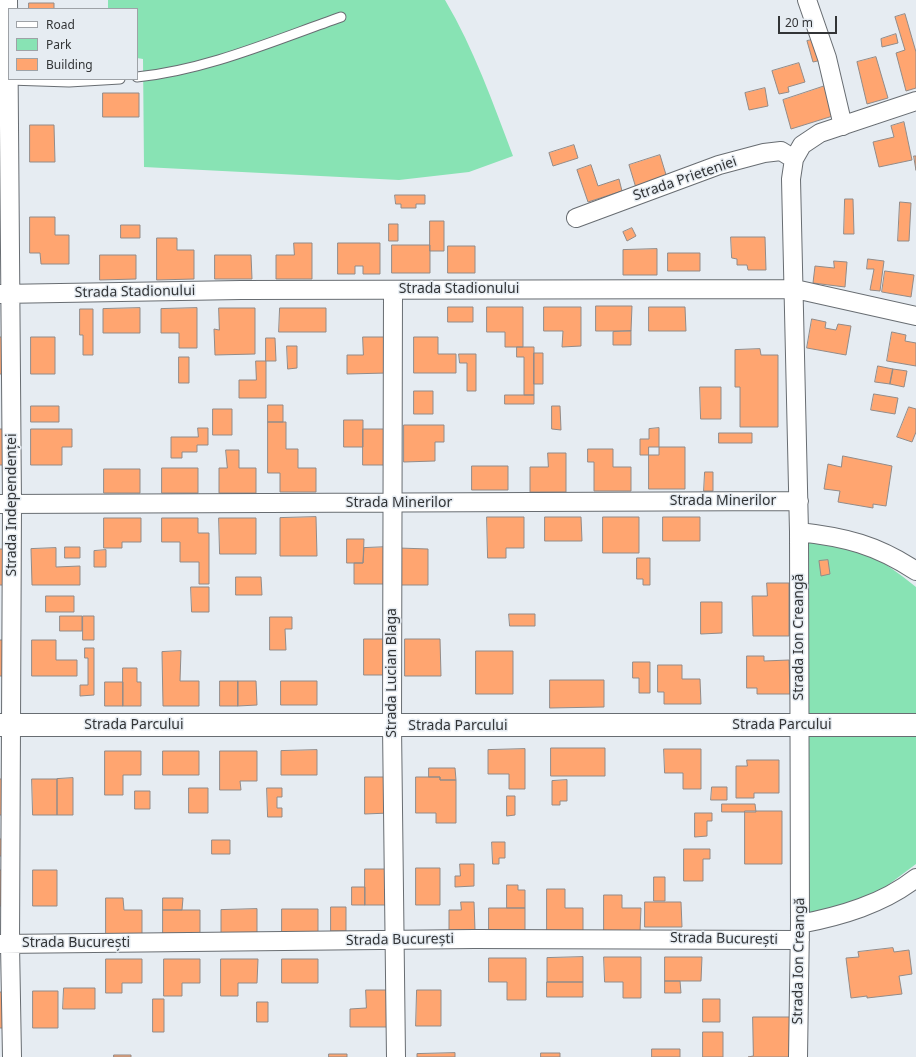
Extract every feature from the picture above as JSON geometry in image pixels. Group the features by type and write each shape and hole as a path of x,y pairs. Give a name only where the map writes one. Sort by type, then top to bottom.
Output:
{"main road":[{"name":"Strada Parcului","path":"5,725 916,725"}],"street":[{"name":"Strada Independenței","path":"8,0 4,80 6,294 5,944 12,1057"},
{"path":"807,0 827,58 844,126"},
{"path":"795,289 791,226 791,179 794,159 802,145 820,133 916,101"},
{"name":"Strada Prieteniei","path":"576,218 720,165 764,153 781,151 794,159"},
{"name":"Strada Stadionului","path":"6,294 393,290 795,289 916,316"},
{"name":"Strada Ion Creangă","path":"795,289 799,532 800,725 800,932 798,1057"},
{"name":"Strada Lucian Blaga","path":"393,290 392,726 396,1057"},
{"name":"Strada Minerilor","path":"6,504 798,501"},
{"path":"799,532 832,536 871,546 899,559 916,571"},
{"name":"Strada București","path":"5,944 800,932 887,897 916,878"}],"lane":[{"path":"138,77 193,66 240,52 341,17"},
{"path":"4,80 68,82 103,80"}],"green space":[{"path":"108,0 445,0 474,57 513,156 469,172 399,180 144,167 143,59 138,58 138,8 108,8"},
{"path":"807,541 844,546 858,550 892,568 916,587 916,864 884,888 851,903 809,914"}],"building":[{"path":"29,3 54,3 54,8 29,8"},
{"path":"905,14 916,52 916,88 906,91 896,53 905,50 895,17"},
{"path":"896,34 898,43 882,47 881,39"},
{"path":"816,39 822,60 813,62 807,41"},
{"path":"876,57 888,98 867,104 857,62"},
{"path":"799,63 805,82 788,87 789,92 779,94 772,71"},
{"path":"828,85 836,115 791,129 783,100"},
{"path":"765,88 768,106 749,110 745,93"},
{"path":"103,93 139,93 139,117 103,117"},
{"path":"904,122 912,160 879,167 873,142 894,137 891,126"},
{"path":"30,125 54,125 55,162 30,162"},
{"path":"574,145 578,158 553,166 549,153"},
{"path":"660,155 667,178 636,188 629,165"},
{"path":"914,156 916,156 916,170"},
{"path":"591,165 598,186 619,179 622,191 588,202 577,170"},
{"path":"395,195 425,195 425,204 416,204 416,208 401,208 401,204 396,204"},
{"path":"845,199 853,199 854,234 844,234"},
{"path":"900,202 911,203 909,241 898,241"},
{"path":"0,217 4,217 4,253 0,253"},
{"path":"30,217 55,217 55,235 69,235 69,264 41,264 40,253 30,253"},
{"path":"430,221 444,221 444,251 430,251"},
{"path":"389,224 398,224 398,241 389,241"},
{"path":"121,225 140,225 140,238 121,238"},
{"path":"632,228 636,236 627,241 623,232"},
{"path":"731,237 765,237 766,270 748,270 747,265 737,265 737,259 732,258"},
{"path":"157,238 177,238 177,250 194,250 194,279 157,280"},
{"path":"294,243 312,243 312,279 276,279 276,255 294,255"},
{"path":"338,243 380,243 380,274 363,274 363,266 355,266 355,274 338,274"},
{"path":"392,245 430,245 430,273 392,273"},
{"path":"448,246 475,246 475,273 448,273"},
{"path":"657,249 657,275 623,275 623,250"},
{"path":"668,253 700,253 700,271 668,271"},
{"path":"100,255 136,255 136,279 100,280"},
{"path":"215,255 251,255 252,279 215,279"},
{"path":"868,259 884,261 880,291 870,290 874,269 867,269"},
{"path":"834,261 847,262 845,287 813,283 815,266 834,268"},
{"path":"885,271 914,275 911,297 882,292"},
{"path":"596,306 632,306 631,331 596,331"},
{"path":"448,307 473,307 473,322 448,322"},
{"path":"487,307 523,307 523,347 505,347 505,332 487,332"},
{"path":"544,307 581,307 581,346 562,347 563,331 544,331"},
{"path":"649,307 685,307 686,331 649,331"},
{"path":"140,308 140,333 103,333 103,309"},
{"path":"197,308 197,348 179,348 179,333 161,333 161,309"},
{"path":"219,308 255,308 255,354 215,355 214,329 219,330"},
{"path":"280,308 326,308 326,332 279,332"},
{"path":"80,309 93,309 93,355 83,355 83,335 80,335"},
{"path":"812,319 826,322 825,328 836,330 838,324 851,326 846,355 807,348"},
{"path":"631,331 631,345 613,345 613,332"},
{"path":"892,332 906,335 905,341 916,343 916,366 887,361"},
{"path":"0,337 4,337 4,374 0,374"},
{"path":"31,337 55,337 55,374 31,374"},
{"path":"363,337 387,337 387,373 347,374 347,355 363,355"},
{"path":"414,337 438,337 438,354 456,354 456,373 414,373"},
{"path":"266,338 275,338 276,361 266,361"},
{"path":"287,346 297,346 297,368 288,369"},
{"path":"517,347 534,347 534,395 524,395 524,357 517,357"},
{"path":"760,349 761,355 778,355 778,427 740,427 740,387 735,387 735,350"},
{"path":"534,353 543,353 543,384 534,384"},
{"path":"459,354 476,354 476,391 467,391 467,363 460,363"},
{"path":"179,357 189,357 189,383 179,383"},
{"path":"256,361 266,361 266,398 239,398 239,380 256,380"},
{"path":"878,366 893,369 890,384 875,382"},
{"path":"893,369 907,371 904,387 890,384"},
{"path":"700,387 721,387 721,419 701,419"},
{"path":"414,391 433,391 433,414 414,414"},
{"path":"874,394 898,398 895,414 871,410"},
{"path":"505,395 534,395 534,404 505,404"},
{"path":"268,405 283,405 283,422 268,422"},
{"path":"31,406 59,406 59,422 31,422"},
{"path":"552,406 560,406 561,430 552,429"},
{"path":"909,407 916,409 916,432 912,442 897,437"},
{"path":"213,409 232,409 232,435 213,435"},
{"path":"344,420 363,420 363,447 344,447"},
{"path":"268,422 286,422 286,449 298,449 298,468 316,468 316,492 280,492 280,473 268,473"},
{"path":"404,425 444,425 444,442 435,442 435,461 404,462"},
{"path":"198,428 208,428 208,445 197,445 197,452 182,452 182,458 171,458 171,437 198,437"},
{"path":"659,428 659,455 640,455 640,439 649,439 649,429"},
{"path":"0,429 5,429 5,465 0,465"},
{"path":"31,429 72,429 72,447 62,447 62,465 31,465"},
{"path":"363,429 387,429 388,465 363,465"},
{"path":"719,433 752,433 752,443 719,443"},
{"path":"649,447 685,447 685,489 649,489"},
{"path":"588,449 613,449 613,467 631,467 631,491 594,491 594,462 588,462"},
{"path":"226,450 239,450 239,468 256,468 256,493 219,493 219,468 227,468"},
{"path":"548,453 566,453 566,492 530,492 530,467 548,467"},
{"path":"843,456 892,466 886,506 873,504 873,508 838,502 840,491 824,489 828,464 841,467"},
{"path":"472,466 508,466 508,490 472,490"},
{"path":"162,468 198,468 198,493 162,493"},
{"path":"104,469 140,469 140,493 104,493"},
{"path":"705,472 713,472 713,491 704,491"},
{"path":"316,517 317,556 280,556 280,518"},
{"path":"487,517 524,517 524,548 506,548 506,558 488,558"},
{"path":"545,517 581,517 582,541 545,541"},
{"path":"603,517 639,517 639,553 603,553"},
{"path":"663,517 700,517 700,541 663,541"},
{"path":"104,518 141,518 141,542 122,542 122,548 104,548"},
{"path":"162,518 198,518 198,533 209,533 209,584 199,584 199,562 180,562 180,542 162,542"},
{"path":"219,518 256,518 256,554 220,554"},
{"path":"347,539 364,539 363,563 347,563"},
{"path":"65,547 80,547 80,558 65,558"},
{"path":"388,547 388,584 354,584 354,563 363,563 364,548"},
{"path":"56,548 56,567 80,566 80,585 32,585 31,549"},
{"path":"399,548 428,549 428,585 400,585"},
{"path":"0,549 5,549 5,585 0,585"},
{"path":"106,550 106,567 94,567 94,551"},
{"path":"637,558 650,558 650,585 643,585 643,579 637,579"},
{"path":"828,560 830,574 821,576 819,561"},
{"path":"236,577 261,577 262,595 236,595"},
{"path":"767,583 789,583 789,636 753,636 752,596 767,596"},
{"path":"191,587 209,587 209,612 192,612"},
{"path":"46,596 74,596 74,612 46,612"},
{"path":"701,602 722,602 722,633 701,634"},
{"path":"509,614 535,614 535,626 510,626"},
{"path":"60,616 82,616 82,631 60,631"},
{"path":"83,616 94,616 94,640 83,640"},
{"path":"270,617 292,617 292,629 285,629 286,650 270,650"},
{"path":"364,639 388,639 388,675 364,675"},
{"path":"405,639 440,639 441,676 405,676"},
{"path":"0,640 5,640 5,676 0,676"},
{"path":"32,640 56,640 56,660 77,660 77,676 32,676"},
{"path":"85,648 94,648 94,695 80,696 80,685 88,685 88,658 85,658"},
{"path":"181,651 180,681 199,681 199,706 163,706 162,652"},
{"path":"476,651 513,651 513,694 476,694"},
{"path":"747,656 764,656 764,661 789,660 790,694 757,694 757,688 747,688"},
{"path":"633,662 650,662 650,693 639,693 639,678 633,678"},
{"path":"658,665 682,665 682,679 700,679 701,704 664,704 664,692 658,692"},
{"path":"123,668 137,668 137,682 141,682 141,706 123,706"},
{"path":"550,680 604,680 604,707 550,708"},
{"path":"220,681 238,681 238,706 220,706"},
{"path":"238,681 256,681 257,705 238,706"},
{"path":"281,681 317,681 317,705 281,705"},
{"path":"105,682 123,682 123,706 105,706"},
{"path":"551,748 605,748 605,776 551,776"},
{"path":"525,749 525,789 509,789 509,774 488,774 488,750"},
{"path":"664,749 701,749 701,789 683,789 683,773 665,773"},
{"path":"317,750 317,775 281,775 281,751"},
{"path":"105,751 141,751 141,775 123,775 123,795 105,795"},
{"path":"163,751 199,751 199,775 163,775"},
{"path":"220,751 257,751 257,781 240,781 241,790 220,790"},
{"path":"747,760 779,760 779,793 754,793 754,798 736,798 736,766 747,766"},
{"path":"429,768 455,768 456,780 440,780 440,777 429,777"},
{"path":"365,777 389,777 389,813 365,814"},
{"path":"416,777 440,777 440,780 456,780 456,823 436,823 436,813 416,813"},
{"path":"73,778 73,815 57,815 57,779"},
{"path":"0,779 6,779 6,815 0,815"},
{"path":"32,779 57,779 57,815 33,815"},
{"path":"567,780 567,801 560,801 560,805 552,805 552,781"},
{"path":"712,787 727,787 727,800 711,800"},
{"path":"189,788 208,788 208,813 189,813"},
{"path":"267,788 282,788 282,797 277,797 277,808 282,808 282,817 268,817"},
{"path":"135,791 150,791 150,809 135,809"},
{"path":"507,796 515,796 515,815 507,816"},
{"path":"722,804 755,804 756,812 722,812"},
{"path":"745,811 782,811 782,864 745,864"},
{"path":"695,813 712,813 712,821 707,821 707,836 695,837"},
{"path":"0,839 6,839 6,856 0,856"},
{"path":"212,840 230,840 230,854 212,854"},
{"path":"492,842 505,842 505,858 499,858 499,864 493,864"},
{"path":"684,849 710,849 710,859 703,859 703,881 684,881"},
{"path":"460,864 474,864 474,886 455,887 455,876 460,876"},
{"path":"416,868 440,868 440,905 416,905"},
{"path":"365,869 390,869 390,905 365,905"},
{"path":"0,870 6,870 6,906 0,906"},
{"path":"33,870 57,870 57,906 33,906"},
{"path":"654,877 665,877 665,901 654,901"},
{"path":"507,885 518,885 518,890 525,890 525,908 507,908"},
{"path":"352,887 365,887 365,905 352,905"},
{"path":"547,889 565,889 565,908 583,908 583,933 547,933"},
{"path":"604,895 622,895 622,908 641,908 640,932 604,932"},
{"path":"106,898 123,898 124,910 142,910 142,934 106,934"},
{"path":"163,898 183,898 182,910 163,910"},
{"path":"461,902 474,902 475,930 449,930 449,910 461,910"},
{"path":"645,902 681,902 682,927 645,927"},
{"path":"331,907 346,907 346,931 331,931"},
{"path":"489,908 525,908 525,933 489,933"},
{"path":"257,909 257,934 221,934 221,910"},
{"path":"282,909 318,909 318,934 282,934"},
{"path":"163,910 200,910 200,934 163,934"},
{"path":"893,948 894,952 909,950 912,974 899,976 902,994 867,998 867,996 851,998 846,958 859,957 858,952"},
{"path":"583,957 583,982 547,982 547,958"},
{"path":"604,957 641,957 641,998 623,998 623,982 605,982"},
{"path":"665,957 702,957 701,981 665,981"},
{"path":"489,958 526,958 526,1000 507,1000 507,982 489,982"},
{"path":"106,959 142,959 142,983 122,983 122,993 106,993"},
{"path":"164,959 200,959 200,983 182,983 182,996 164,996"},
{"path":"221,959 258,959 257,983 238,983 238,996 221,996"},
{"path":"282,959 318,959 318,983 282,983"},
{"path":"665,981 680,981 681,993 665,993"},
{"path":"547,982 583,982 583,997 547,997"},
{"path":"64,988 95,988 95,1009 63,1009"},
{"path":"366,990 390,990 390,1027 350,1027 350,1009 366,1008"},
{"path":"417,990 441,990 441,1026 416,1026"},
{"path":"33,991 58,991 58,1028 33,1028"},
{"path":"0,992 7,992 7,1028 0,1028"},
{"path":"153,999 164,999 164,1032 153,1032"},
{"path":"703,999 720,999 720,1022 703,1022"},
{"path":"257,1002 268,1002 268,1022 257,1022"},
{"path":"753,1017 791,1017 791,1057 748,1057 753,1056"},
{"path":"703,1032 723,1032 723,1057 703,1057"},
{"path":"652,1049 680,1049 680,1057 652,1057"},
{"path":"455,1053 455,1057 417,1057 417,1054"},
{"path":"541,1053 560,1053 560,1057 541,1057"},
{"path":"329,1054 347,1054 347,1057 329,1057"},
{"path":"114,1055 131,1055 131,1057 114,1057"}]}
